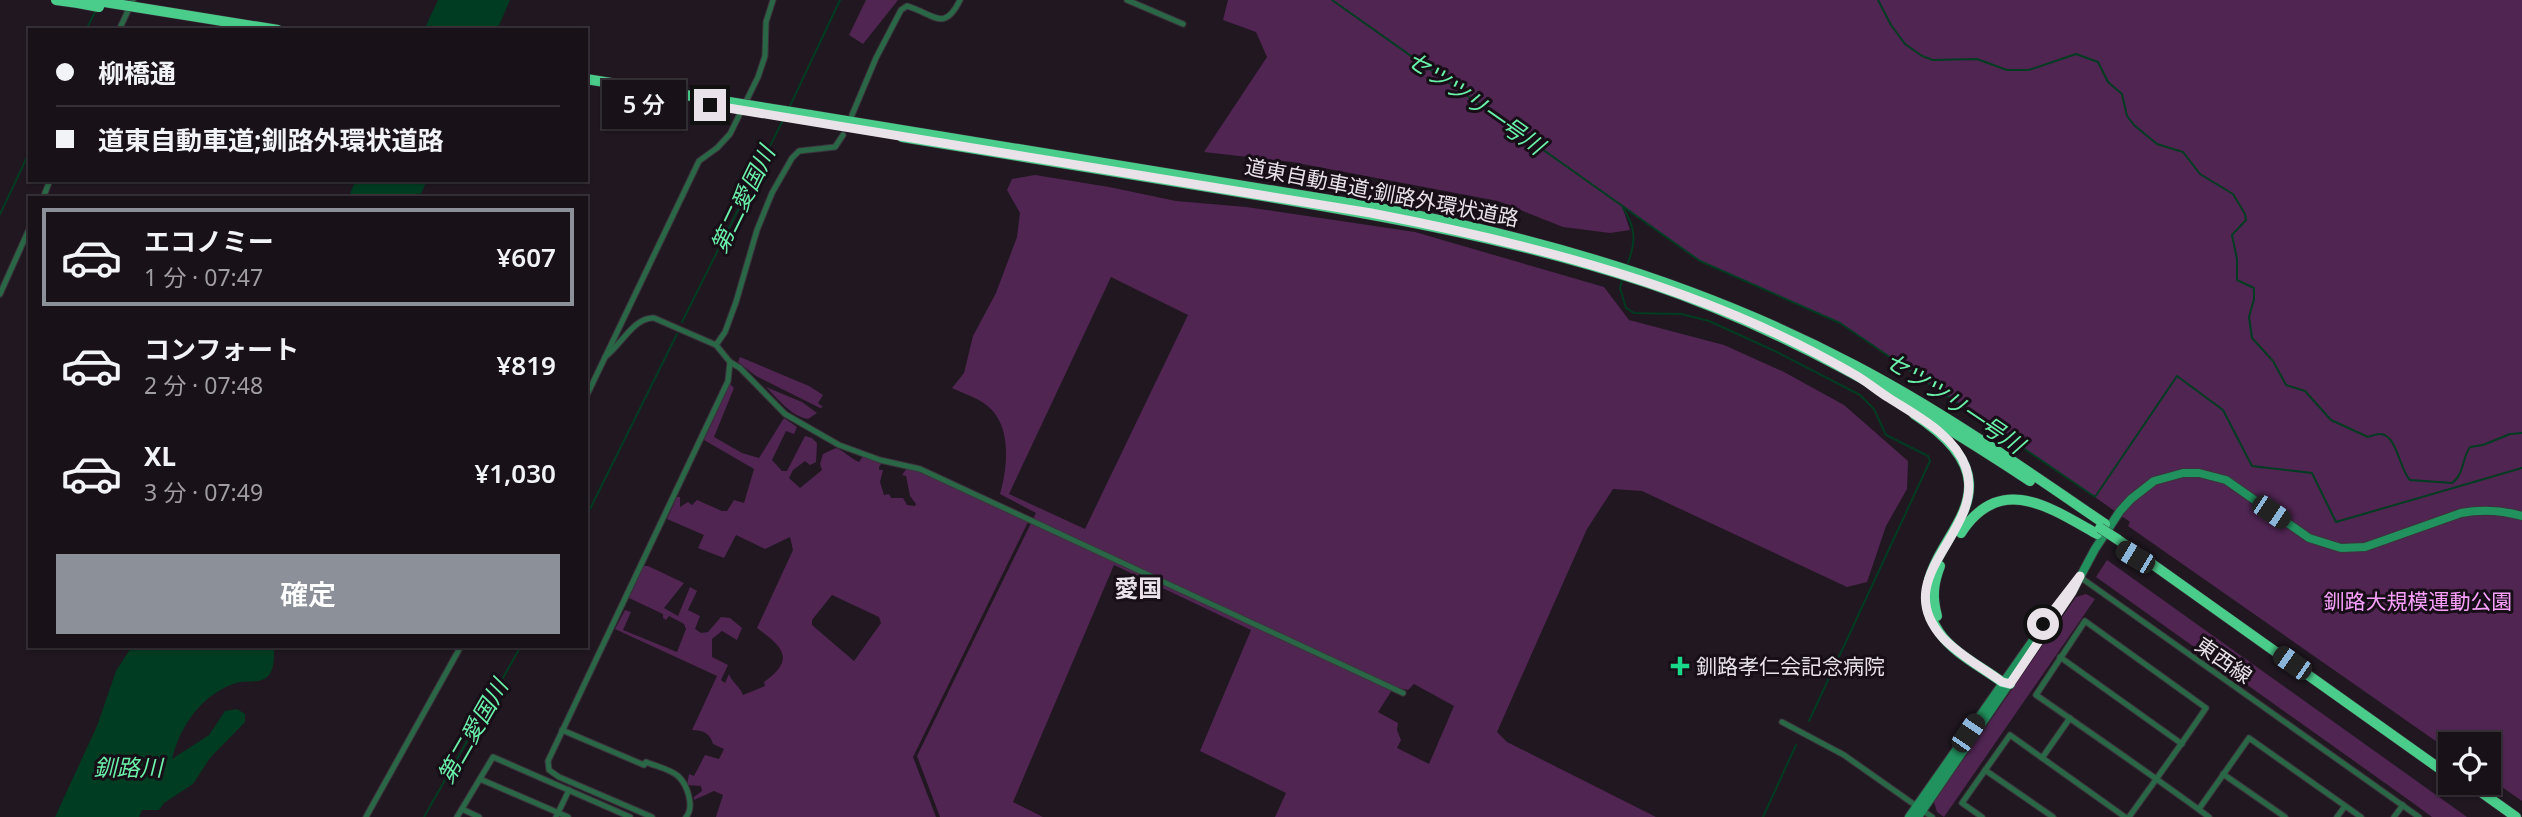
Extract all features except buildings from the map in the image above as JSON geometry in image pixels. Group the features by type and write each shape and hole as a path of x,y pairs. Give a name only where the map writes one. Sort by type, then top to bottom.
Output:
{"highway":[{"path":"56,0 228,28"},
{"path":"92,0 266,28"},
{"name":"道東自動車道;釧路外環状道路","path":"588,79 1371,213 1501,240 1583,262 1650,284 1783,338 1851,372 1942,424 2116,539 2438,762"},
{"name":"道東自動車道;釧路外環状道路","path":"588,85 1421,215 1597,260 1722,303 1854,365 1946,418 2101,529"},
{"path":"1851,372 1932,427 1959,452 1965,467 1970,496 1961,521 1935,562 1926,587 1926,604 1931,618 1944,638 2006,681"},
{"path":"2006,681 1958,642 1941,624 1933,603 1933,588 1940,565 1974,517 1983,509 2010,500 2041,503 2101,529"},
{"name":"道東自動車道;釧路外環状道路","path":"2116,539 2438,768"},
{"path":"2477,795 2508,817"},
{"path":"2485,795 2516,817"}],"street":[{"path":"120,28 133,0"},
{"path":"588,393 699,161 730,134 758,77 765,55 766,22 773,0"},
{"path":"852,115 876,58 901,10 907,6 939,19 946,19 953,14 960,0"},
{"path":"1128,0 1183,24"},
{"path":"716,345 725,332 757,230 772,193 792,158 799,151 835,147 843,135"},
{"path":"0,294 28,231"},
{"path":"605,357 618,347 638,321 646,317 654,318 716,345 730,362 740,368 785,414 839,445 880,460 920,469 1402,693"},
{"path":"652,817 559,777 549,770 548,761 728,380 730,362"},
{"path":"1909,817 1919,811 2068,589 2080,576 2120,511 2154,481 2183,473 2199,473 2226,480 2309,538 2342,548 2365,547 2476,510 2493,510 2522,516"},
{"name":"東西線","path":"2080,576 2419,817"},
{"path":"1982,817 1962,803 2010,735 2127,817 2156,780 2206,708 2085,621 2036,695 2070,718 2156,780 2199,809 2209,817"},
{"path":"366,817 460,648"},
{"path":"2060,657 2182,744"},
{"path":"2042,758 2070,718"},
{"path":"1782,722 1844,755 1931,817"},
{"path":"562,730 644,765 646,762 678,776 692,802 690,813 686,817"},
{"path":"2199,809 2249,738 2361,817"},
{"path":"457,817 493,757 631,817"},
{"path":"1985,770 2053,817"},
{"path":"2223,775 2285,817"},
{"path":"480,779 557,815 568,817"},
{"path":"557,815 569,790"},
{"path":"2394,817 2403,805"},
{"path":"2337,817 2345,806"},
{"path":"462,809 479,817"}],"green space":[{"path":"866,0 898,0 863,44 849,35"},
{"name":"釧路大規模運動公園","path":"1228,0 2522,0 2522,801 2501,786 2501,732 2438,732 2438,743 2128,526 2130,522 2095,497 1840,323 1700,261 1622,206 1630,230 1610,233 1563,227 1498,201 1292,162 1204,152 1267,57 1256,32 1223,20"},
{"path":"1035,175 1176,201 1246,207 1415,232 1604,287 1629,320 1724,345 1784,372 1844,405 1908,461 1907,489 1886,526 1867,582 1847,587 1642,491 1613,489 1587,529 1497,732 1507,742 1656,817 1275,817 1286,793 1200,751 1251,630 1114,565 1013,802 1043,817 940,817 917,756 1036,513 1000,494 1005,474 1006,450 998,418 983,402 952,388 964,373 973,336 996,293 1017,237 1020,213 1007,190 1012,179","holes":["1111,277 1188,315 1085,529 1009,494","1414,684 1454,706 1429,764 1397,748 1401,740 1397,730 1398,723 1378,712 1394,687 1408,690"]},
{"path":"740,357 809,386 823,395 818,403 823,407 820,408 756,376 738,362"},
{"path":"730,384 734,388 714,437 742,453 759,458 784,418 797,427 794,434 786,431 772,460 782,471 787,471 805,436 817,443 816,462 810,465 805,461 793,470 789,478 800,488 822,470 820,464 823,454 836,448 859,462 863,456 882,463 879,470 883,470 880,482 884,495 903,498 907,505 916,504 910,496 906,476 902,475 907,468 919,470 1028,522 913,757 936,817 716,817 723,795 714,791 694,800 702,791 701,786 687,785 689,774 694,776 705,755 719,759 724,749 713,744 706,733 692,730 717,676 615,629 625,610 631,612 623,630 677,652 686,629 684,624 669,616 666,620 663,614 629,598 644,566 648,566 684,583 664,608 678,616 690,587 697,591 688,610 700,616 695,629 701,633 708,632 721,617 730,618 742,628 737,640 722,631 712,639 712,657 728,665 721,680 725,683 729,674 743,695 765,686 764,682 774,674 783,660 779,647 757,628 793,550 790,537 765,549 736,535 724,558 698,548 704,535 667,519 677,497 680,497 680,507 688,502 692,505 697,500 722,511 727,511 734,500 744,503 754,469 704,440","holes":["832,595 879,617 881,623 854,661 812,625 812,620"]},
{"path":"766,387 802,402 817,413 808,419 796,414"},
{"path":"2107,560 2467,817 2432,817 2096,577"},
{"path":"2086,594 2095,599 1944,817 1937,812 1934,802 2076,597"}],"water":[{"path":"438,0 510,0 498,28 425,28"},
{"path":"355,182 426,182 420,196 349,196"},
{"name":"釧路川","path":"131,648 274,648 274,663 270,674 264,679 236,683 224,688 203,703 187,723 172,759 209,735 225,711 237,709 245,714 245,722 210,758 193,784 164,803 159,810 142,810 139,817 55,817 97,726 116,671"}],"waterway":[{"name":"第二愛国川","path":"789,108 840,0"},
{"name":"セツツリ一号川","path":"1332,0 1700,261 1840,323 2095,497 2177,376 2223,410 2252,466 2312,473 2336,522 2522,468"},
{"path":"1878,0 1905,44 1933,60 1977,59 2007,70 2029,70 2076,54 2098,62 2108,82 2122,94 2127,116 2134,125 2157,144 2183,152 2200,174 2233,194 2245,214 2246,220 2232,235 2237,259 2237,280 2254,288 2249,317 2252,338 2273,361 2286,385 2305,391 2331,420 2368,437 2385,435 2394,445 2410,480 2452,483 2459,476 2470,447 2483,445 2510,434 2522,433"},
{"path":"87,28 96,10"},
{"name":"第二愛国川","path":"682,322 785,116"},
{"path":"0,214 28,155"},
{"path":"1623,208 1633,235 1628,263"},
{"path":"1622,280 1620,288 1626,308 1634,313 1681,314 1709,321 1777,352 1860,395 1874,409 1886,435 1928,456 1930,461 1809,721"},
{"name":"第二愛国川","path":"588,513 677,334"},
{"name":"第二愛国川","path":"424,817 520,648"},
{"path":"1763,817 1796,745"}],"place":[{"name":"釧路孝仁会記念病院","path":"1680,666"}],"district":[{"name":"愛国","path":"1138,587"}],"route":[{"path":"710,105 1444,227 1583,262 1719,310 1851,372 1918,416 1959,452 1969,482 1970,496 1961,521 1935,562 1926,587 1926,604 1931,618 1944,638 2002,682 2010,684 2080,576 2043,624"}]}
